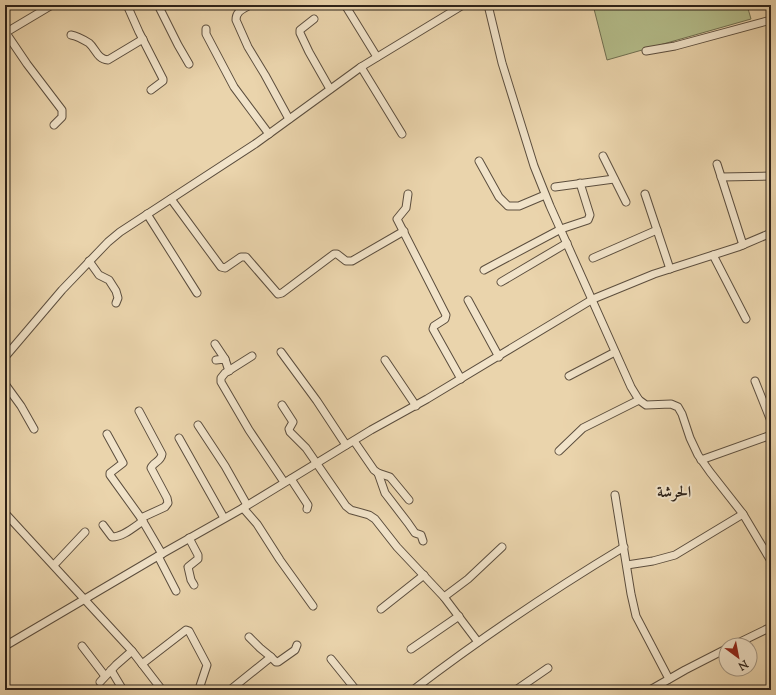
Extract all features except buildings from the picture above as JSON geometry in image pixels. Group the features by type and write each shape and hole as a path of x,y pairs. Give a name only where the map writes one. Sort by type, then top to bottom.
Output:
{"street":[{"path":"52,5 6,33 27,64 62,110 62,117 54,125"},
{"path":"127,5 163,79 163,81 151,90"},
{"path":"158,5 189,64"},
{"path":"250,5 238,12 236,20 248,47 266,75 289,119"},
{"path":"345,5 377,57"},
{"path":"5,357 62,290 108,242 147,214 218,169 269,134 361,67 463,5"},
{"path":"488,5 502,63 534,166 545,195 593,299 631,387 639,400 646,405 671,404 678,407 694,447 701,460 743,514 771,560"},
{"path":"314,19 300,30 300,33 330,89"},
{"path":"646,51 675,46 771,20"},
{"path":"206,29 206,34 230,80 269,134"},
{"path":"71,35 77,36 89,43 100,58 108,60 143,39"},
{"path":"361,67 402,134"},
{"path":"603,156 626,202"},
{"path":"479,161 500,197 508,206 518,206 545,195"},
{"path":"717,164 743,245"},
{"path":"721,177 771,176"},
{"path":"555,186 614,179"},
{"path":"484,270 561,229 584,222 590,218 589,210 580,183"},
{"path":"408,194 406,208 398,218 446,315 445,319 434,326 433,329 461,379"},
{"path":"645,194 670,269"},
{"path":"171,199 221,267 225,268 240,257 246,257 278,294 282,293 334,254 337,254 348,261 352,261 404,231"},
{"path":"147,214 197,293"},
{"path":"594,258 657,230"},
{"path":"5,646 245,506 346,445 416,406 593,299 626,284 743,245 771,233"},
{"path":"501,282 567,243"},
{"path":"713,255 746,319"},
{"path":"89,261 99,276 109,280 118,298 116,303"},
{"path":"468,300 498,357"},
{"path":"215,344 225,359 229,371"},
{"path":"281,352 317,401 346,445"},
{"path":"569,376 615,352"},
{"path":"252,356 221,378 222,385 249,430 308,505 307,509"},
{"path":"216,360 225,359"},
{"path":"386,360 416,406"},
{"path":"755,381 771,422"},
{"path":"5,384 21,406 34,429"},
{"path":"559,451 583,428 639,400"},
{"path":"282,405 293,421 289,429 290,432 302,443 348,507 351,510 364,513 372,517 397,547 444,597 478,642"},
{"path":"103,525 112,537 120,536 142,520 165,507 168,503 167,498 150,468 151,465 160,460 162,454 139,411"},
{"path":"198,425 225,466 245,506 280,560 313,606"},
{"path":"107,434 123,463 110,473 110,475 142,520 176,590"},
{"path":"701,460 771,435"},
{"path":"179,438 224,518"},
{"path":"354,441 373,468 378,473 390,477 409,500"},
{"path":"378,473 384,493 415,533 421,535 423,541"},
{"path":"615,495 636,616 669,679"},
{"path":"5,513 132,651 162,690"},
{"path":"627,565 652,561 675,554 743,514"},
{"path":"54,565 85,532"},
{"path":"189,538 198,555 198,559 188,567 188,573 194,585"},
{"path":"444,597 468,579 502,547"},
{"path":"413,690 478,642 572,578 624,547"},
{"path":"381,609 424,575"},
{"path":"411,650 459,616"},
{"path":"750,637 771,627"},
{"path":"142,664 186,630 192,637 207,665 200,686 201,690"},
{"path":"249,637 276,662 295,650 297,645"},
{"path":"82,646 105,676"},
{"path":"100,682 132,651"},
{"path":"650,690 718,653"},
{"path":"230,690 271,656"},
{"path":"331,659 356,690"},
{"path":"516,690 548,668"},
{"path":"111,670 123,690"}],"green space":[{"path":"593,5 747,5 751,19 607,60"}],"district":[{"name":"الحرشة","path":"674,491"}]}
